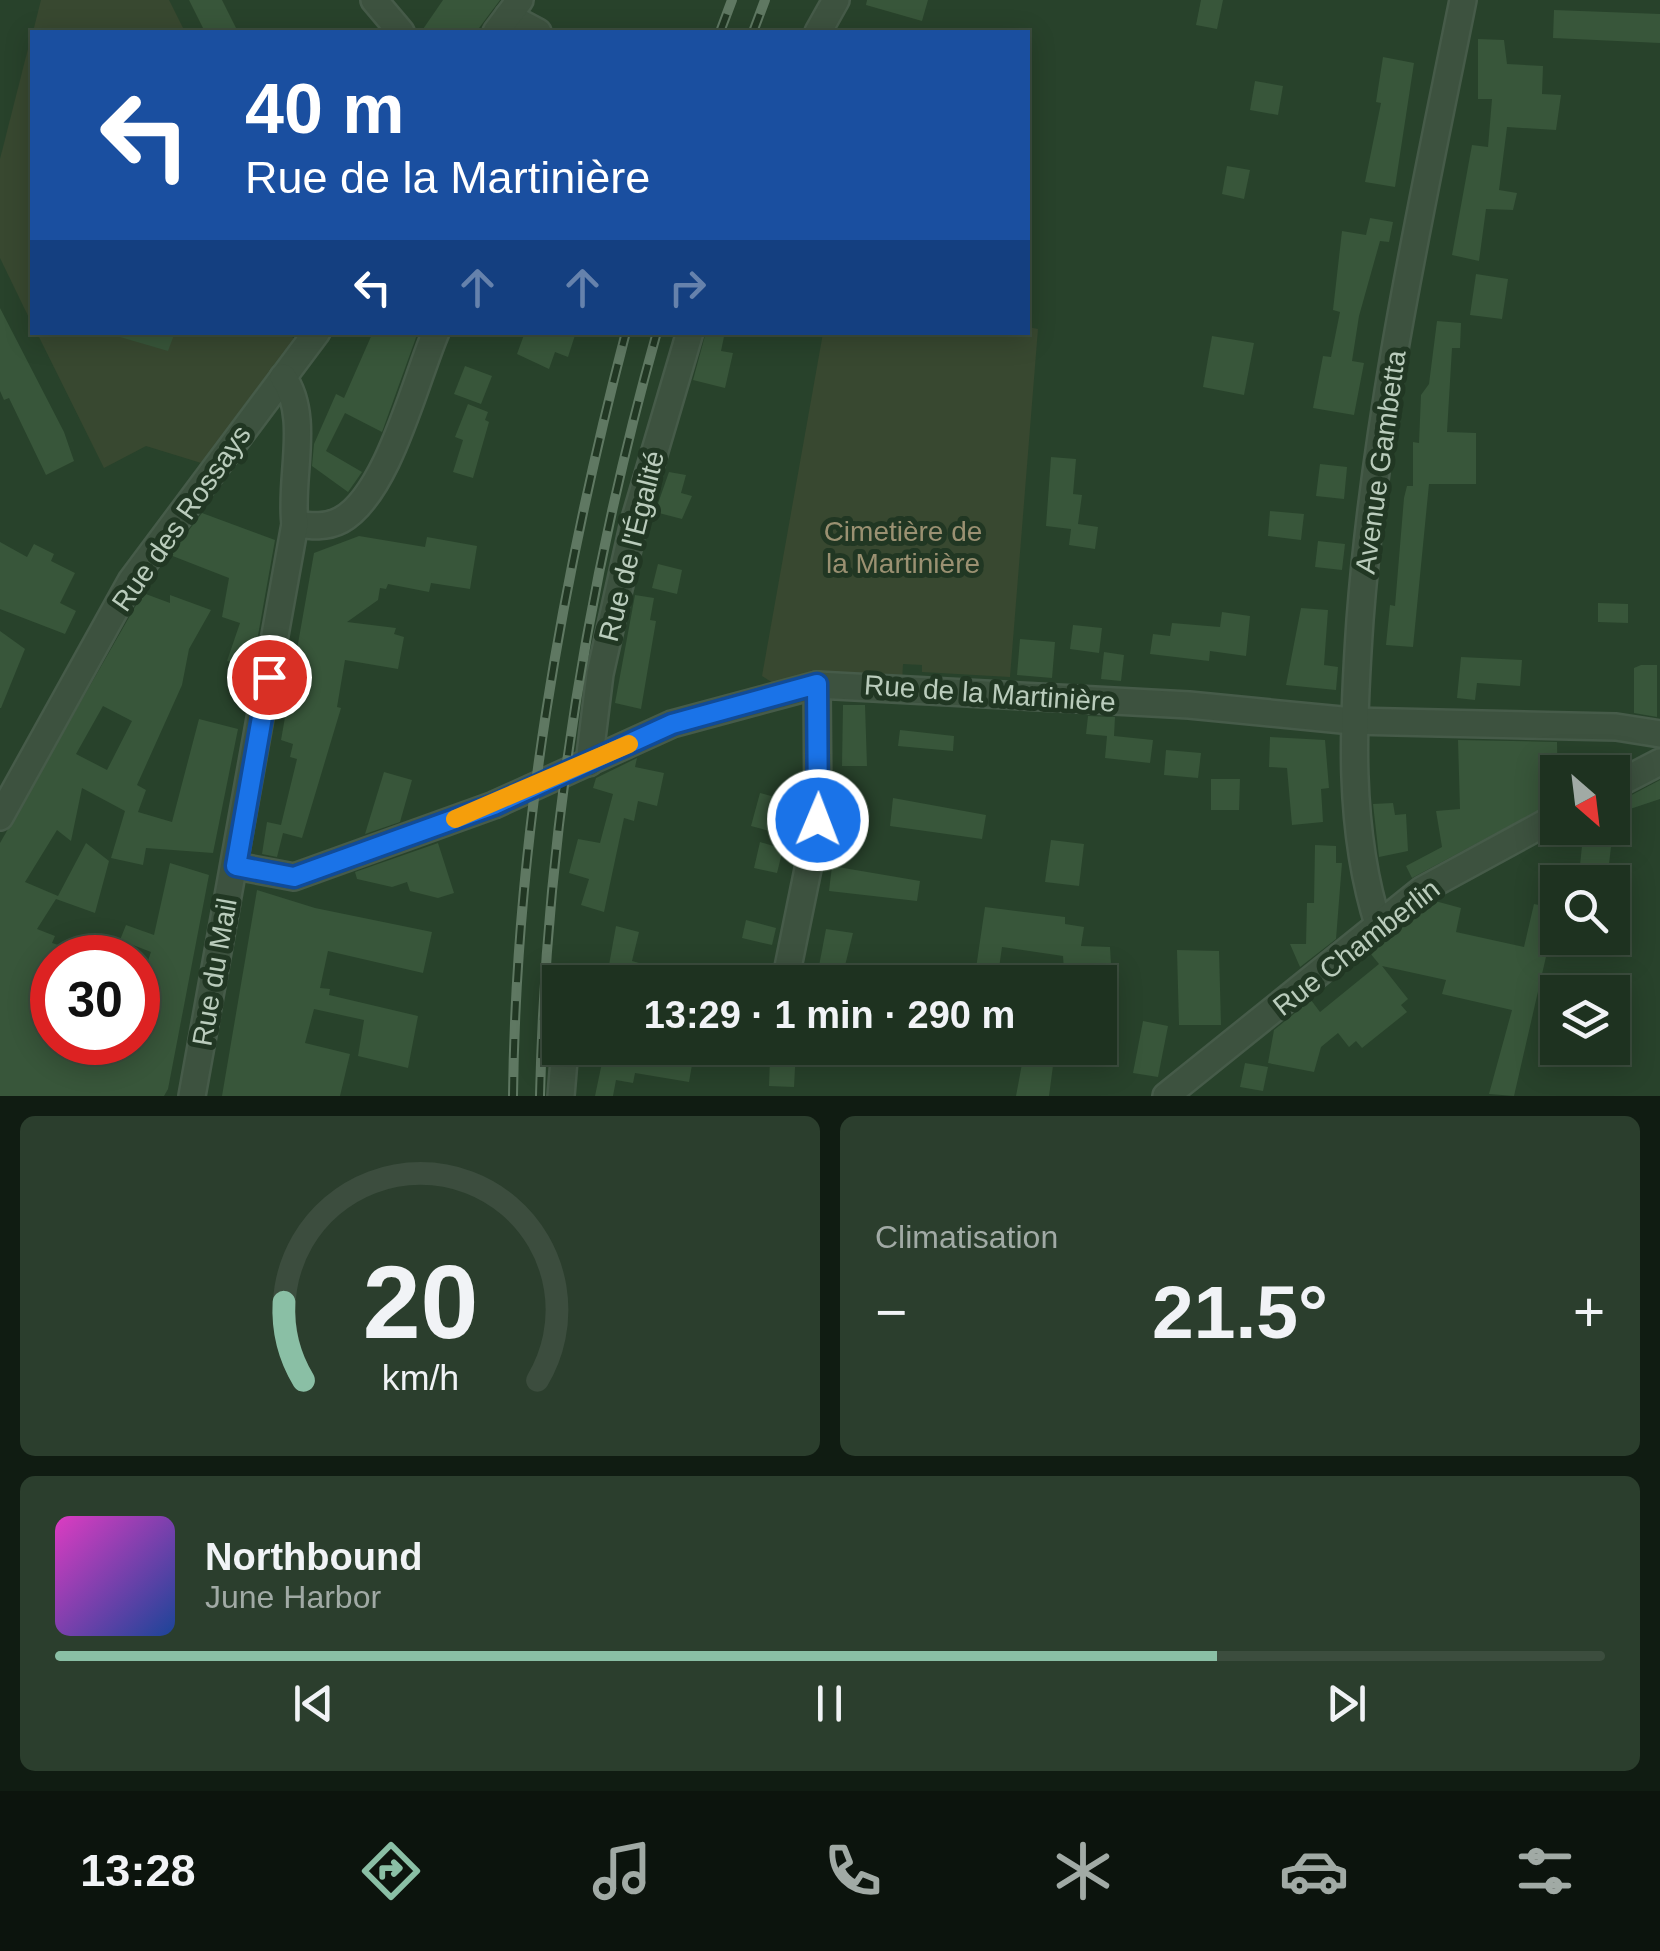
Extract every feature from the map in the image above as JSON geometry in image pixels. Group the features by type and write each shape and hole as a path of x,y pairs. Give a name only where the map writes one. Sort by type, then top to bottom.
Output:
{"street":[{"path":"374,0 398,30"},
{"path":"819,30 836,0"},
{"name":"Avenue Gambetta","path":"1379,928 1357,811 1352,720 1377,447 1463,0"},
{"path":"508,16 534,30"},
{"name":"Rue des Rossays","path":"0,817 131,581 314,335"},
{"path":"295,524 321,527 339,521 365,498 435,335"},
{"name":"Rue de l'Égalité","path":"589,763 600,674 634,522 689,335"},
{"name":"Rue du Mail","path":"192,1096 295,524 292,494 297,408 284,377"},
{"path":"788,965 816,831 817,684"},
{"name":"Rue de la Martinière","path":"236,866 294,877 494,805 719,708 817,684 1189,706 1352,720 1616,727 1660,734"},
{"path":"1630,777 1660,762"},
{"name":"Rue Chamberlin","path":"1166,1096 1195,1087 1379,928 1389,914 1422,890 1540,826"},
{"path":"561,1096 564,1065"}],"green space":[{"path":"41,0 169,0 184,30 34,30"},
{"path":"30,41 30,320 0,258 0,159"},
{"name":"Cimetière de la Martinière","path":"1030,327 1038,329 1010,677 922,672 922,665 903,664 902,683 826,676 773,683 762,676 823,335 1030,335"},
{"path":"38,335 290,335 302,345 211,466 146,446 104,468"}],"building":[{"path":"189,0 222,0 237,30 204,30"},
{"path":"443,0 500,0 478,30 422,30"},
{"path":"867,0 928,0 922,21 866,5"},
{"path":"1201,0 1223,0 1217,29 1196,25"},
{"path":"1554,10 1660,14 1660,43 1553,38"},
{"path":"1478,39 1504,40 1507,64 1543,66 1542,94 1561,95 1556,130 1507,127 1499,190 1517,193 1513,210 1486,209 1479,261 1452,255 1472,145 1488,147 1492,99 1478,99"},
{"path":"1383,57 1414,63 1395,187 1365,182 1381,103 1376,102"},
{"path":"1255,81 1283,86 1278,115 1250,110"},
{"path":"1227,166 1250,170 1244,199 1222,194"},
{"path":"1370,218 1393,222 1389,242 1380,241 1359,316 1352,361 1364,363 1354,415 1313,408 1323,356 1331,357 1340,312 1333,310 1342,231 1366,235"},
{"path":"1476,274 1508,279 1502,319 1470,315"},
{"path":"0,308 64,432 74,461 46,475 9,398 4,400 0,391"},
{"path":"1437,321 1461,323 1460,348 1452,348 1447,432 1476,433 1476,484 1429,484 1413,647 1386,645 1390,605 1395,606 1404,498 1407,486 1413,486 1413,442 1419,443 1421,395 1429,384"},
{"path":"120,335 174,335 168,351"},
{"path":"372,335 417,335 382,432 345,413 326,451 362,472 348,492 312,466 314,444 336,394 344,398"},
{"path":"524,335 575,335 568,357 555,352 549,369 517,354"},
{"path":"705,335 724,335 721,351 733,353 725,388 693,380"},
{"path":"1212,336 1254,343 1244,395 1203,387"},
{"path":"465,366 492,376 481,404 454,394"},
{"path":"468,404 488,412 485,420 489,422 473,478 453,472 463,440 455,437"},
{"path":"1051,457 1076,459 1073,494 1082,495 1078,524 1098,527 1095,549 1069,545 1071,529 1046,526"},
{"path":"1320,464 1347,467 1344,499 1316,496"},
{"path":"669,472 686,475 681,493 692,496 682,519 655,512"},
{"path":"1270,511 1304,514 1301,540 1268,536"},
{"path":"202,513 275,540 252,669 227,661 240,623 222,617 229,578 170,555"},
{"path":"359,536 425,547 427,537 477,546 470,589 431,583 429,592 388,584 386,589 380,588 378,600 347,622 396,628 394,634 404,637 398,669 345,660 337,707 341,708 302,838 283,833 277,857 262,854 267,822 281,825 297,759 290,757 293,744 281,740 314,553"},
{"path":"1318,541 1345,544 1342,570 1315,567"},
{"path":"0,542 27,557 34,544 54,554 51,561 75,573 60,603 76,611 65,634 0,609"},
{"path":"658,564 682,570 677,594 652,588"},
{"path":"143,593 170,603 170,595 211,610 189,649 182,685 137,785 146,790 138,812 172,822 199,719 238,729 213,853 146,848 143,865 111,858 125,811 82,788 71,841 57,830 25,882 58,896 86,843 109,861 95,913 56,899 37,929 52,935 30,935 30,1065 160,1065 160,935 154,935 170,863 209,875 168,1089 164,1096 0,1096 0,843","holes":["103,706 132,721 107,770 76,754"]},
{"path":"635,595 654,598 650,620 656,621 641,709 615,703"},
{"path":"1598,603 1628,604 1628,623 1598,622"},
{"path":"1301,608 1328,610 1324,665 1338,667 1336,690 1286,685"},
{"path":"1222,612 1250,616 1246,656 1210,651 1209,661 1150,654 1153,634 1170,636 1172,623 1220,627"},
{"path":"1073,625 1102,628 1099,653 1070,649"},
{"path":"0,631 25,649 1,708 0,708"},
{"path":"1020,639 1055,642 1052,678 1017,675"},
{"path":"1104,652 1124,655 1121,681 1101,679"},
{"path":"1461,657 1522,660 1520,686 1477,683 1475,700 1457,698"},
{"path":"1657,665 1657,717 1634,713 1634,668"},
{"path":"843,705 865,705 867,766 842,766"},
{"path":"1088,716 1115,717 1114,736 1153,740 1150,763 1105,758 1107,736 1086,734"},
{"path":"900,730 954,736 953,751 898,746"},
{"path":"1270,737 1325,740 1329,788 1321,789 1323,822 1292,825 1287,768 1269,767"},
{"path":"1458,740 1557,742 1557,755 1540,755 1540,810 1412,878 1406,866 1442,847 1436,811 1460,809"},
{"path":"1166,750 1201,753 1198,778 1164,775"},
{"path":"637,758 635,767 664,773 657,806 638,801 634,821 624,818 604,912 581,905 589,879 569,873 578,839 600,843 613,794 593,788 596,778"},
{"path":"384,772 412,780 400,822 365,834"},
{"path":"1211,779 1240,779 1239,810 1211,810"},
{"path":"1660,780 1660,799 1630,809 1630,796"},
{"path":"760,793 786,800 777,833 751,826"},
{"path":"893,798 986,815 982,839 890,826"},
{"path":"1393,803 1395,815 1406,814 1408,851 1379,857 1373,804"},
{"path":"1051,840 1084,844 1079,886 1045,882"},
{"path":"760,842 783,849 777,873 754,868"},
{"path":"438,843 454,893 438,898 410,891 407,882 392,887 357,879 355,872"},
{"path":"1315,845 1336,846 1336,863 1342,863 1336,939 1300,967 1290,944 1306,944 1307,903 1314,903"},
{"path":"1582,845 1611,845 1609,865 1580,865"},
{"path":"832,866 920,881 917,901 829,891"},
{"path":"257,890 315,908 432,932 423,973 328,951 320,988 330,989 329,995 418,1016 408,1068 358,1056 364,1020 314,1009 305,1043 350,1054 340,1096 222,1096"},
{"path":"1435,901 1461,908 1456,932 1524,947 1534,904 1540,905 1540,955 1546,955 1514,1096 1489,1094 1512,1010 1442,994 1446,980 1382,966 1408,999 1401,1005 1407,1012 1362,1048 1356,1041 1349,1047 1338,1033 1321,1047 1314,1072 1268,1063 1274,1030 1311,1000 1320,1012 1379,964 1370,953"},
{"path":"985,907 1065,917 1065,924 1084,927 1081,946 1110,947 1111,965 1064,965 1063,956 1002,947 999,965 976,965"},
{"path":"746,920 776,928 772,945 742,938"},
{"path":"126,925 154,935 122,935"},
{"path":"616,926 639,932 632,961 639,965 609,965"},
{"path":"826,929 853,933 845,965 819,965"},
{"path":"1177,950 1219,951 1221,1025 1179,1025"},
{"path":"1143,1021 1168,1026 1158,1077 1133,1073"},
{"path":"1245,1063 1268,1067 1263,1091 1240,1087"},
{"path":"601,1065 692,1065 689,1082 635,1073 633,1083 616,1080 613,1096 595,1096"},
{"path":"770,1065 795,1065 794,1087 769,1086"},
{"path":"1022,1065 1053,1065 1049,1096 1016,1096"}],"railway":[{"path":"721,30 732,0"},
{"path":"754,30 765,0"},
{"path":"513,1096 523,903 546,711 581,521 625,335"},
{"path":"540,1096 551,903 574,711 610,520 656,335"}],"slow traffic":[{"path":"455,819 629,744"}],"route":[{"path":"269,677 236,866 294,877 494,805 672,724 817,684 818,820"}]}
